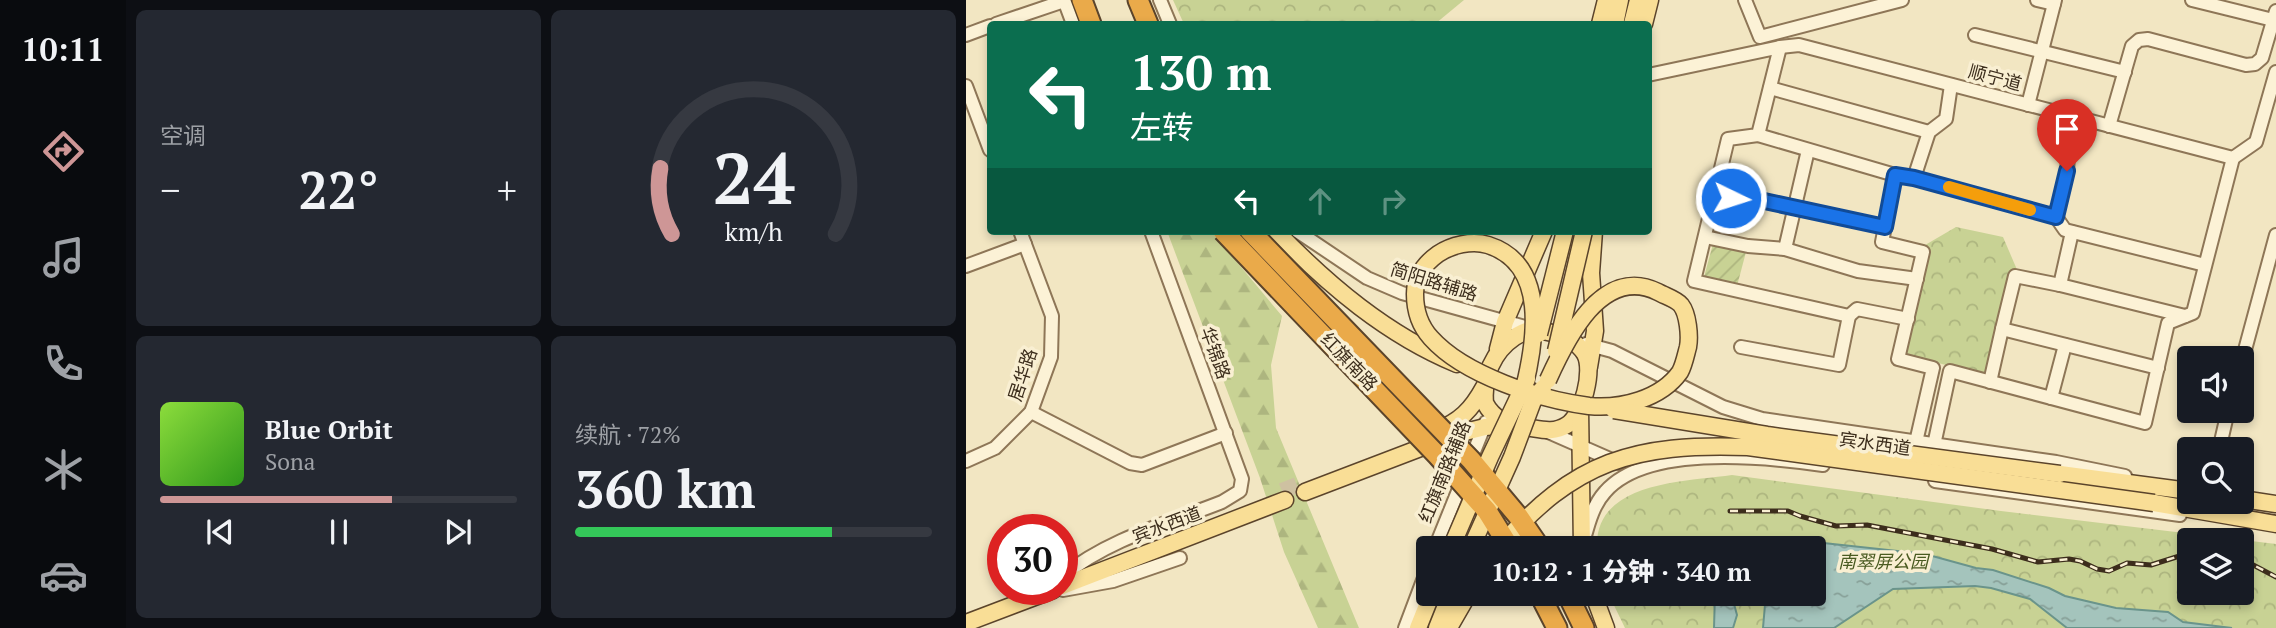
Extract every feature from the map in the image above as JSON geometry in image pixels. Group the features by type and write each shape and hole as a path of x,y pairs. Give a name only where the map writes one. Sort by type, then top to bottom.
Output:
{"highway":[{"path":"1070,0 1088,21"},
{"path":"1138,0 1147,21"},
{"name":"红旗南路","path":"1227,235 1437,455 1488,511 1503,536"},
{"name":"红旗南路","path":"1254,235 1471,460 1532,536"},
{"path":"1546,606 1555,628"},
{"path":"1573,606 1584,628"}],"main road":[{"path":"1601,21 1606,0"},
{"path":"1616,21 1620,0"},
{"path":"1633,21 1638,0"},
{"path":"1645,21 1650,0"},
{"path":"1280,235 1326,280 1382,323 1421,347 1480,378 1537,394 1586,407 1644,399 1665,388 1681,370 1689,343 1686,318 1681,306 1649,288 1629,287 1609,293 1594,304 1580,322 1548,380 1533,401 1512,457 1476,536"},
{"path":"1498,351 1505,322 1542,235"},
{"path":"1456,536 1490,457 1524,388 1564,235"},
{"path":"1548,380 1583,235"},
{"path":"1582,536 1580,444 1595,331 1591,272 1594,235"},
{"path":"1509,425 1488,410 1480,378 1429,337 1418,316 1415,289 1423,267 1437,254 1446,249 1480,242 1500,249 1523,269 1532,293 1534,312 1533,346 1524,388"},
{"path":"1586,407 1567,425 1545,431 1509,425 1485,427 1304,487 1451,425 1468,411 1480,378 1498,351 1519,333 1532,329 1569,338 1585,355 1589,366"},
{"name":"宾水西道","path":"1586,407 1780,437 2177,489"},
{"path":"1441,440 1460,439 1467,444 1468,469"},
{"name":"宾水西道","path":"1510,536 1548,497 1586,474 1624,457 1685,446 1748,447 2154,503 2276,524"},
{"path":"1487,536 1501,500 1512,457"},
{"name":"宾水西道","path":"1078,577 1284,495"},
{"path":"2254,501 2276,504"},
{"path":"966,613 987,605"},
{"path":"966,623 1013,605"},
{"path":"1418,628 1427,606"},
{"path":"1445,627 1449,606"},
{"path":"1445,627 1456,606"},
{"path":"1445,627 1460,606"},
{"path":"1598,606 1606,628"}],"street":[{"path":"1005,21 1070,0 1073,21"},
{"path":"1160,0 1169,21"},
{"path":"1745,0 1760,37 1873,3 1902,0"},
{"path":"2028,105 2054,2 2037,0"},
{"path":"2109,126 2132,46 2139,40 2148,39 2246,65 2255,64 2262,58 2275,15 2192,0"},
{"path":"966,35 987,27"},
{"path":"1975,35 2125,72"},
{"name":"顺宁道","path":"1652,74 1799,45 2233,158"},
{"path":"1758,135 1780,47"},
{"path":"1895,175 1882,242 1923,252 1898,359 2145,423 2168,323 2193,313 2233,158 2256,142 2276,72"},
{"path":"1914,178 1929,132 1945,119 1951,85"},
{"path":"966,86 987,142"},
{"path":"1770,88 1929,132"},
{"path":"2056,217 2067,171 2071,116"},
{"path":"1849,316 1694,281 1728,139 1758,135 1895,175 2056,217 2065,230 2205,265"},
{"path":"1785,249 1808,150"},
{"path":"1715,193 1747,203 1755,199 1885,227"},
{"path":"2060,285 2072,232"},
{"path":"2246,346 2276,234"},
{"name":"居华路","path":"966,461 995,448 1031,412 1051,357 1052,316 1021,235"},
{"name":"华锦路","path":"1078,564 1236,496 1241,488 1242,479 1226,433 1152,235"},
{"name":"简阳路辅路","path":"1303,235 1367,278 1402,293 1532,329"},
{"path":"1704,237 1748,246 1785,249 1858,271 1917,279"},
{"path":"966,266 1024,244"},
{"path":"1990,382 2015,276 2185,316"},
{"path":"1741,347 1839,365 1849,316 1857,309 1908,319"},
{"path":"2003,330 2158,368"},
{"path":"1569,338 1612,351 1723,407 1762,419 2056,462 2162,486"},
{"path":"2050,398 2064,345"},
{"path":"1916,442 1933,368"},
{"path":"1934,445 1950,371"},
{"name":"红旗南路辅路","path":"1440,536 1485,427 1488,410"},
{"path":"1031,412 1130,463 1142,465 1226,433"},
{"path":"1545,431 1580,444 1636,471"},
{"path":"1585,536 1590,517 1605,493 1622,478 1648,466 1696,458 1732,457 1814,464 2134,509 2248,520"},
{"path":"1078,583 1113,582 1180,558"},
{"path":"1405,628 1416,599"}],"green space":[{"path":"1173,0 1464,0 1439,21 1183,21"},
{"path":"1956,227 2003,237 2018,272 1990,376 1898,353 1920,248"},
{"path":"1169,235 1214,235 1282,316 1271,365 1276,428 1359,628 1318,628 1284,552 1260,478"},
{"path":"1713,244 1746,252 1737,286 1704,277"},
{"name":"南翠屏公园","path":"1732,475 2177,532 2177,605 2254,605 2254,541 2276,544 2276,628 1625,628 1614,606 1826,606 1826,536 1599,536 1600,526 1610,509 1626,497 1668,484"}],"water":[{"path":"1826,543 1925,554 1993,570 2065,596 2116,608 2168,612 2183,622 2232,628 2067,628 2030,599 1975,586 1893,589 1834,628 1763,628 1765,606 1826,606"},
{"path":"1715,606 1735,606 1737,615 1733,628 1714,628"}],"tunnel":[{"path":"1282,491 1302,483"}],"railway":[{"path":"1730,511 1788,511 1836,526 1867,525 1992,549 2038,562 2069,559 2109,571 2127,563 2151,565 2177,557"},
{"path":"2254,565 2276,577"}],"slow traffic":[{"path":"1949,187 2030,210"}],"route":[{"path":"1731,198 1747,203 1755,199 1885,227 1895,175 2056,217 2067,171"}]}
